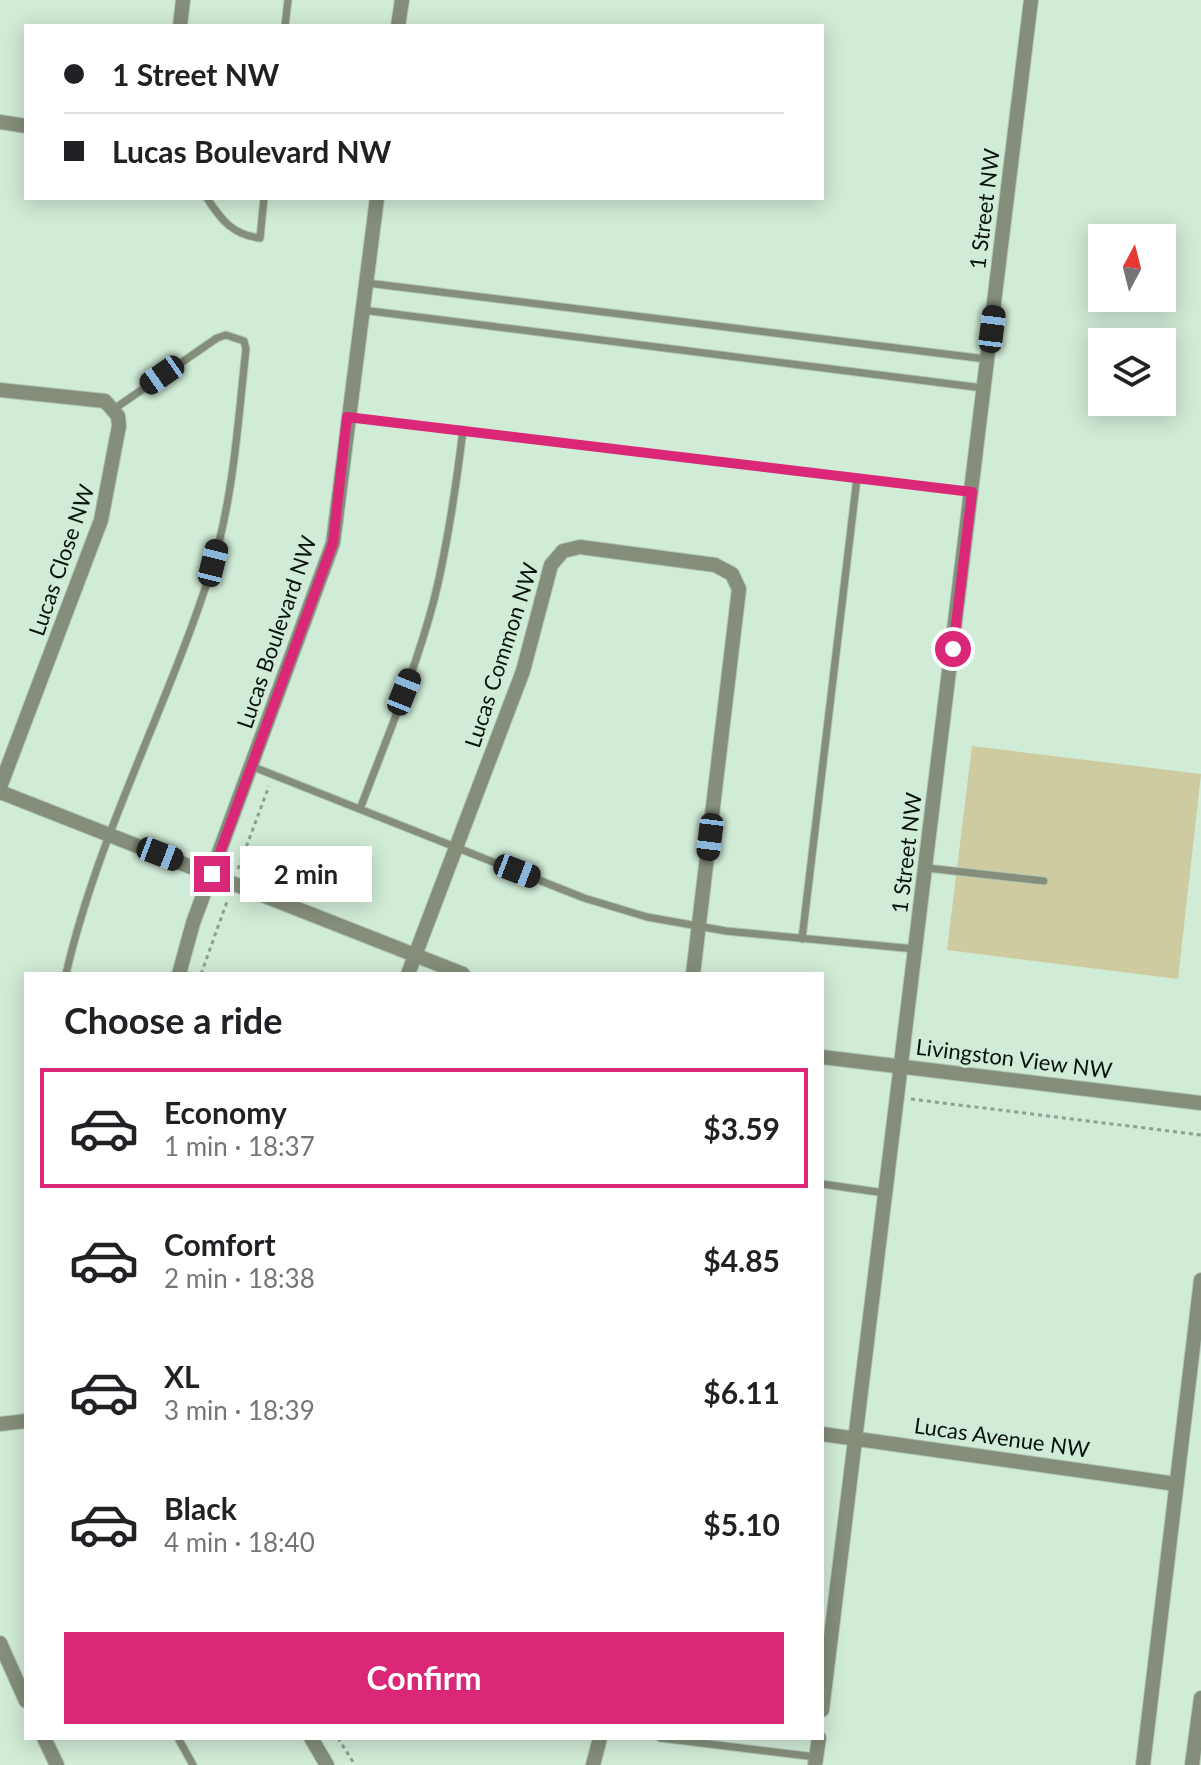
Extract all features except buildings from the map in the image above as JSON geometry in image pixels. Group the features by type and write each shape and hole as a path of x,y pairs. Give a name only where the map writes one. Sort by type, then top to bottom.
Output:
{"street":[{"path":"180,24 183,0"},
{"path":"398,24 402,0"},
{"name":"1 Street NW","path":"824,1694 1031,0"},
{"path":"0,122 24,126"},
{"name":"Lucas Boulevard NW","path":"180,972 212,874 333,543 377,200"},
{"path":"0,390 96,399 105,401 114,409"},
{"name":"Lucas Close NW","path":"0,790 101,520 119,426 114,409"},
{"name":"Lucas Common NW","path":"409,972 523,671 548,576 556,557 580,547 715,565 732,574 739,597 693,972"},
{"path":"0,790 458,972"},
{"name":"Livingston View NW","path":"824,1057 1201,1103"},
{"path":"1143,1765 1201,1280"},
{"path":"0,1424 24,1421"},
{"name":"Lucas Avenue NW","path":"824,1434 1176,1484"},
{"path":"0,1643 24,1697"},
{"path":"1192,1765 1201,1698"},
{"path":"45,1740 57,1765"},
{"path":"312,1740 327,1765"},
{"path":"593,1765 599,1740"},
{"path":"816,1761 819,1740"}],"lane":[{"path":"285,24 288,0"},
{"path":"208,200 220,219 241,236 260,238 264,200"},
{"path":"366,283 988,359"},
{"path":"362,310 985,388"},
{"path":"67,972 108,834 213,563 227,507 246,349 244,341 226,335 210,342 114,409"},
{"path":"347,417 972,492"},
{"path":"360,809 411,675 433,601 448,532 463,430"},
{"path":"802,939 857,478"},
{"path":"251,766 618,909 699,927 917,949"},
{"path":"927,868 1044,881"},
{"path":"824,1184 885,1193"},
{"path":"179,1740 193,1765"},
{"path":"704,1741 816,1761"}],"path":[{"path":"897,1097 1201,1135"},
{"path":"339,1740 355,1765"}],"shaded area":[{"path":"972,746 1201,774 1178,979 947,950"}],"route":[{"path":"212,874 299,644 333,543 347,417 972,492 953,649"}]}
